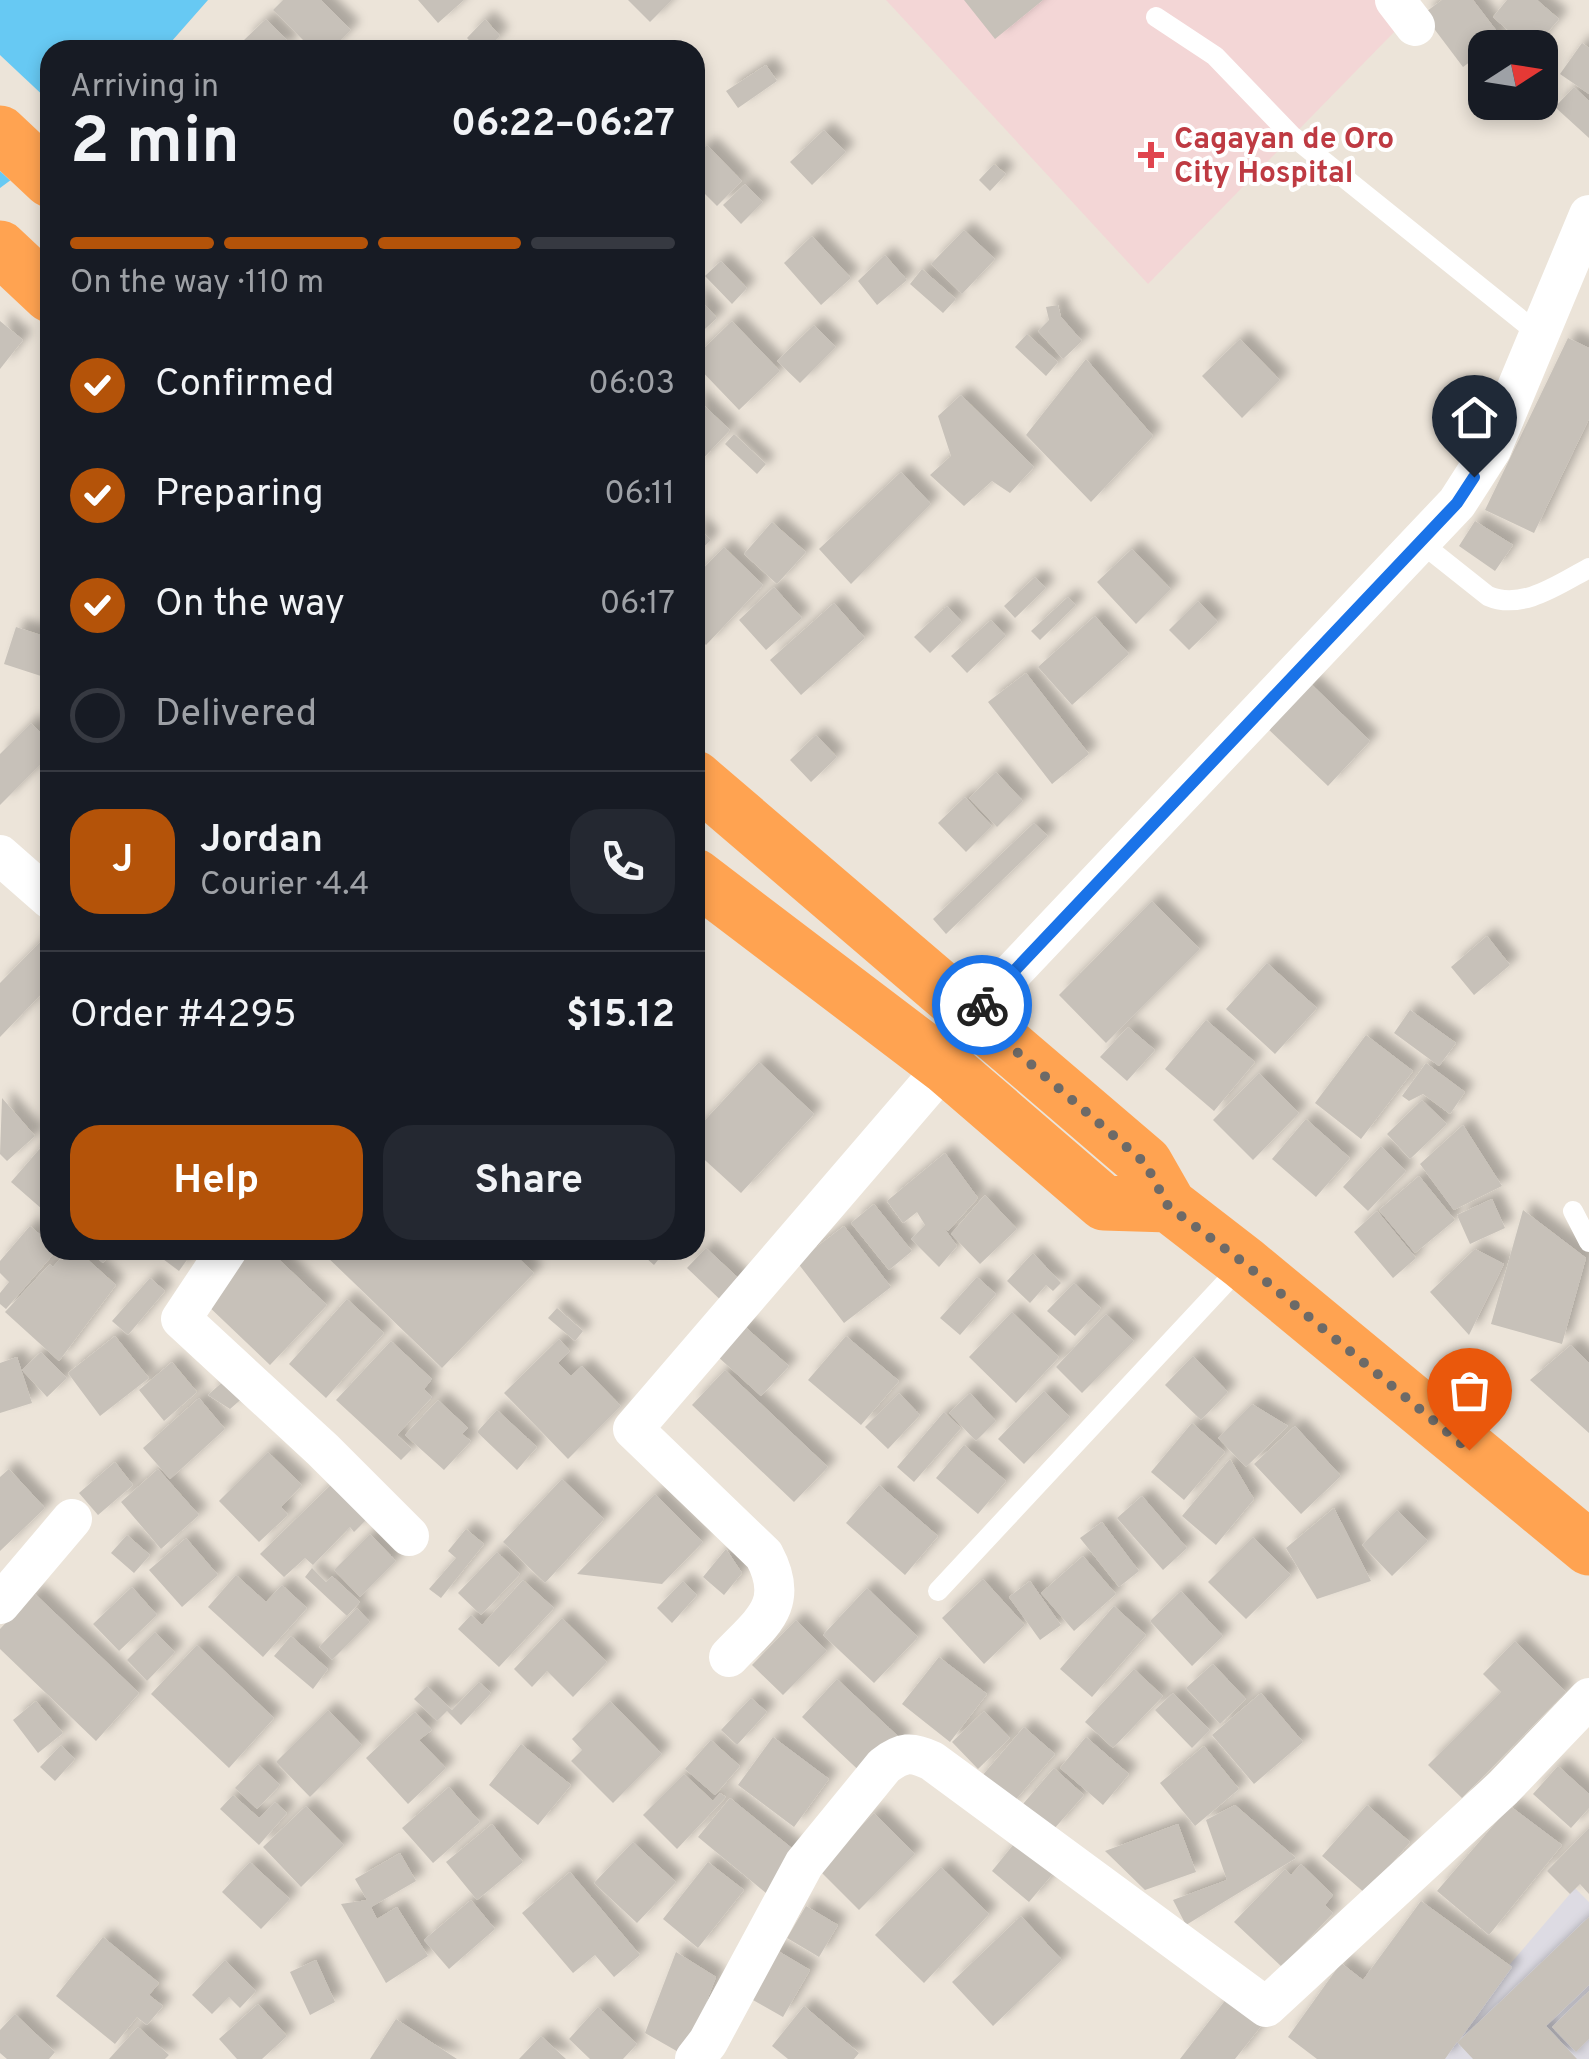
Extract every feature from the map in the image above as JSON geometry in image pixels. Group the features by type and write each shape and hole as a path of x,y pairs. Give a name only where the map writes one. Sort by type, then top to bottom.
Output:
{"highway":[{"path":"0,134 40,171"},
{"path":"0,248 40,286"},
{"path":"705,786 1145,1163 1168,1206 1244,1263 1589,1548"},
{"path":"705,884 945,1066 1104,1203 1168,1206"}],"street":[{"path":"973,1014 1457,503 1491,450 1589,214"},
{"path":"0,855 40,890"},
{"path":"729,1657 772,1612 772,1571 764,1555 633,1429 945,1066"},
{"path":"220,1260 182,1319 409,1536"},
{"path":"0,1604 72,1519"},
{"path":"695,2059 708,2042 804,1864 884,1766 898,1755 913,1752 932,1761 1266,2007 1504,1788 1589,1698"}],"lane":[{"path":"1156,17 1215,56 1291,135 1541,336"},
{"path":"1420,542 1501,602 1534,596 1589,568"},
{"path":"1574,1210 1589,1242"},
{"path":"938,1591 1244,1263"}],"shaded area":[{"name":"Cagayan de Oro City Hospital","path":"886,0 1381,0 1401,25 1148,284"},
{"path":"1575,1888 1589,1902 1589,2059 1429,2059"}],"water":[{"path":"0,0 208,0 173,40 40,40 40,158 0,188"}],"pier":[{"path":"0,55 40,93 40,165 14,184 0,171"}],"building":[{"path":"283,0 321,0 351,30 341,40 303,40 273,10"},
{"path":"418,0 464,0 438,23"},
{"path":"628,0 672,0 650,22"},
{"path":"964,0 1043,0 995,39"},
{"path":"1442,0 1473,0 1496,30 1468,30 1468,63 1463,67 1423,14"},
{"path":"1507,0 1537,0 1559,19 1550,30 1508,30 1493,17"},
{"path":"266,19 287,40 244,40"},
{"path":"485,19 500,36 496,40 467,38"},
{"path":"1582,43 1589,48 1589,94 1560,74"},
{"path":"766,65 777,81 738,108 726,91"},
{"path":"1574,87 1589,101 1589,138 1558,110 1558,104"},
{"path":"824,130 846,152 812,185 790,162"},
{"path":"705,147 742,181 717,206 705,194"},
{"path":"994,164 1006,174 990,191 979,180"},
{"path":"745,184 763,202 741,224 723,205"},
{"path":"964,230 995,259 962,294 931,264"},
{"path":"812,236 851,278 821,305 784,263"},
{"path":"885,255 907,280 877,305 858,281"},
{"path":"721,261 747,288 732,304 705,276"},
{"path":"922,269 956,299 943,313 910,284"},
{"path":"705,305 717,318 705,329"},
{"path":"1058,305 1061,317 1082,341 1063,359 1038,331 1049,320 1046,307"},
{"path":"0,321 23,340 0,369"},
{"path":"732,321 780,371 739,410 705,374 705,347"},
{"path":"814,325 836,347 800,383 777,361"},
{"path":"1027,334 1058,362 1046,376 1015,347"},
{"path":"1568,338 1589,348 1589,419 1534,533 1485,510"},
{"path":"1240,339 1280,380 1242,418 1202,376"},
{"path":"1086,359 1153,436 1091,502 1026,435"},
{"path":"961,395 1034,467 1010,493 992,481 964,506 930,475 951,456 938,416"},
{"path":"705,406 730,430 705,456"},
{"path":"734,434 766,464 757,474 725,444"},
{"path":"901,472 931,504 851,584 819,549"},
{"path":"1475,521 1513,545 1495,571 1459,546"},
{"path":"772,522 806,552 777,584 744,554"},
{"path":"724,547 763,585 706,645 705,644 705,567"},
{"path":"1132,549 1171,589 1136,624 1097,582"},
{"path":"1035,577 1046,588 1015,618 1004,606"},
{"path":"774,587 802,618 766,650 739,620"},
{"path":"1068,597 1076,605 1040,640 1031,631"},
{"path":"1198,601 1218,622 1189,650 1169,630"},
{"path":"834,603 865,638 801,695 770,660"},
{"path":"947,606 962,622 930,653 914,637"},
{"path":"1095,616 1129,654 1072,705 1038,667"},
{"path":"991,620 1006,636 967,673 951,656"},
{"path":"16,627 40,635 40,676 4,664"},
{"path":"1026,673 1089,754 1052,784 988,702"},
{"path":"1309,682 1370,741 1328,786 1266,727"},
{"path":"31,723 40,732 40,765 0,805 0,754"},
{"path":"816,735 837,757 811,782 790,760"},
{"path":"996,772 1023,801 997,827 969,798"},
{"path":"965,797 992,826 966,852 938,823"},
{"path":"1034,823 1048,836 946,934 933,919"},
{"path":"1152,901 1200,949 1106,1043 1059,995"},
{"path":"1487,936 1510,965 1474,995 1451,967"},
{"path":"40,942 40,995 0,1037 0,983"},
{"path":"1267,963 1317,1008 1275,1054 1226,1009"},
{"path":"1410,1010 1456,1043 1439,1066 1394,1033"},
{"path":"1206,1020 1255,1062 1214,1111 1165,1069"},
{"path":"1128,1027 1155,1050 1127,1081 1100,1057"},
{"path":"1366,1035 1413,1071 1361,1139 1315,1103"},
{"path":"759,1062 814,1114 741,1193 705,1160 705,1120"},
{"path":"1426,1063 1465,1092 1450,1114 1423,1094 1409,1101 1402,1096"},
{"path":"1259,1073 1299,1113 1253,1160 1213,1120"},
{"path":"2,1098 35,1136 7,1161 0,1154"},
{"path":"1422,1100 1447,1124 1410,1159 1387,1134"},
{"path":"1306,1119 1350,1158 1316,1197 1272,1159"},
{"path":"1463,1125 1502,1186 1454,1210 1420,1164"},
{"path":"1381,1146 1406,1171 1368,1211 1343,1187"},
{"path":"40,1149 40,1207 11,1182"},
{"path":"945,1153 978,1198 948,1231 944,1228 957,1246 939,1267 911,1239 925,1225 917,1212 903,1223 887,1201"},
{"path":"1419,1176 1455,1220 1415,1253 1379,1210"},
{"path":"985,1195 1017,1229 980,1264 951,1234"},
{"path":"1492,1199 1505,1228 1470,1244 1457,1215"},
{"path":"874,1204 912,1251 889,1270 851,1223"},
{"path":"1523,1210 1586,1258 1562,1344 1491,1324"},
{"path":"1377,1211 1416,1258 1393,1278 1354,1232"},
{"path":"30,1226 40,1234 40,1260 48,1260 6,1309 0,1304 0,1293 9,1282 0,1273 0,1261"},
{"path":"844,1226 891,1287 844,1323 797,1262"},
{"path":"705,1249 749,1288 730,1309 687,1268 695,1260 705,1260"},
{"path":"1475,1249 1504,1264 1469,1335 1430,1292"},
{"path":"1033,1253 1061,1283 1053,1291 1046,1285 1030,1303 1007,1281"},
{"path":"59,1260 88,1260 116,1285 59,1361 5,1312 50,1264 53,1267"},
{"path":"164,1260 187,1260 179,1271"},
{"path":"244,1260 280,1260 327,1305 270,1365 204,1302"},
{"path":"330,1260 520,1260 534,1273 442,1368"},
{"path":"977,1277 996,1294 960,1335 940,1318"},
{"path":"150,1278 165,1291 128,1335 112,1321"},
{"path":"1074,1283 1101,1308 1075,1336 1047,1311"},
{"path":"347,1299 384,1333 326,1398 289,1364"},
{"path":"557,1308 583,1331 575,1341 548,1318"},
{"path":"1012,1312 1059,1357 1016,1403 969,1357"},
{"path":"1106,1314 1134,1341 1082,1393 1056,1367"},
{"path":"743,1325 789,1366 761,1396 716,1355"},
{"path":"115,1336 149,1378 100,1416 68,1373"},
{"path":"846,1336 899,1381 861,1425 808,1380"},
{"path":"559,1339 570,1351 558,1363 571,1376 582,1366 621,1406 568,1459 504,1393"},
{"path":"391,1341 432,1379 424,1389 432,1397 397,1435 412,1449 401,1460 336,1400"},
{"path":"1571,1345 1589,1363 1589,1433 1530,1380"},
{"path":"41,1352 67,1378 47,1397 22,1370"},
{"path":"1193,1356 1228,1392 1201,1420 1165,1385"},
{"path":"17,1357 32,1403 0,1413 0,1363"},
{"path":"172,1362 197,1392 164,1421 139,1390"},
{"path":"236,1370 253,1389 230,1409 208,1395"},
{"path":"725,1370 828,1467 794,1502 692,1405"},
{"path":"1044,1391 1070,1417 1024,1464 998,1439"},
{"path":"899,1393 920,1415 888,1449 865,1427"},
{"path":"970,1393 996,1421 976,1441 949,1413"},
{"path":"199,1398 225,1429 170,1479 143,1448"},
{"path":"438,1400 468,1428 462,1434 471,1441 444,1470 405,1435"},
{"path":"1252,1404 1288,1426 1246,1467 1218,1438"},
{"path":"497,1410 537,1447 517,1470 477,1432"},
{"path":"944,1412 961,1428 914,1482 897,1467"},
{"path":"1192,1423 1225,1452 1184,1500 1151,1472"},
{"path":"1295,1426 1341,1476 1301,1514 1254,1464"},
{"path":"964,1445 1006,1481 978,1514 936,1478"},
{"path":"268,1452 302,1485 281,1507 288,1515 259,1542 219,1501"},
{"path":"1230,1459 1254,1499 1216,1545 1182,1516"},
{"path":"115,1462 133,1485 98,1515 79,1493"},
{"path":"9,1469 45,1508 0,1551 0,1477"},
{"path":"158,1469 199,1515 161,1549 121,1502"},
{"path":"339,1477 373,1513 354,1532 350,1527 313,1565 305,1558 284,1577 260,1554"},
{"path":"562,1479 604,1519 545,1583 503,1542"},
{"path":"879,1485 938,1536 905,1575 846,1523"},
{"path":"655,1494 703,1542 662,1584 577,1574"},
{"path":"1142,1496 1187,1548 1163,1570 1117,1518"},
{"path":"1334,1508 1371,1581 1317,1599 1286,1548"},
{"path":"1397,1510 1428,1541 1392,1576 1362,1545"},
{"path":"1102,1522 1139,1571 1119,1587 1080,1538"},
{"path":"466,1529 484,1544 441,1598 429,1589 456,1558 448,1551"},
{"path":"370,1534 396,1561 360,1597 334,1570"},
{"path":"127,1535 150,1555 134,1573 111,1553"},
{"path":"1253,1537 1291,1575 1246,1619 1208,1582"},
{"path":"186,1538 218,1575 182,1607 149,1570"},
{"path":"726,1549 742,1573 724,1595 703,1577"},
{"path":"497,1552 520,1574 481,1615 458,1593"},
{"path":"1083,1556 1116,1594 1074,1631 1041,1593"},
{"path":"312,1568 326,1582 332,1576 360,1602 347,1616 305,1577"},
{"path":"236,1575 266,1602 282,1585 307,1608 263,1657 208,1607"},
{"path":"983,1579 1025,1625 984,1664 942,1618"},
{"path":"523,1580 554,1608 499,1667 458,1629 471,1615 482,1625"},
{"path":"683,1581 697,1595 672,1623 657,1608"},
{"path":"1030,1581 1061,1625 1040,1640 1009,1597"},
{"path":"132,1587 157,1615 119,1651 93,1624"},
{"path":"867,1588 918,1637 874,1683 823,1635"},
{"path":"1181,1591 1223,1636 1192,1666 1150,1621"},
{"path":"34,1593 139,1693 96,1741 0,1649 0,1629"},
{"path":"1114,1606 1146,1635 1092,1697 1060,1669"},
{"path":"357,1608 370,1622 332,1660 319,1647"},
{"path":"562,1618 607,1662 573,1697 547,1671 532,1687 514,1669"},
{"path":"796,1620 827,1651 783,1695 752,1665"},
{"path":"155,1632 175,1652 147,1681 127,1660"},
{"path":"291,1636 328,1669 313,1689 274,1656"},
{"path":"1515,1641 1566,1692 1462,1798 1428,1765 1501,1692 1483,1674"},
{"path":"197,1645 274,1718 229,1768 151,1694"},
{"path":"939,1657 987,1694 950,1742 902,1704"},
{"path":"1213,1664 1246,1699 1220,1724 1186,1688"},
{"path":"1134,1669 1163,1696 1113,1748 1085,1722"},
{"path":"837,1679 903,1741 868,1779 802,1717"},
{"path":"479,1682 491,1693 461,1725 447,1711 437,1721 414,1699 427,1686 452,1710"},
{"path":"1173,1693 1210,1730 1192,1748 1155,1710"},
{"path":"1261,1693 1303,1742 1254,1784 1212,1735"},
{"path":"751,1698 767,1712 737,1745 721,1730"},
{"path":"36,1701 63,1733 38,1753 13,1720"},
{"path":"610,1701 662,1754 613,1803 571,1761 582,1750 572,1739"},
{"path":"328,1710 362,1745 310,1797 276,1762"},
{"path":"984,1711 1010,1738 978,1769 952,1742"},
{"path":"415,1712 432,1730 419,1740 446,1768 408,1804 366,1758"},
{"path":"1024,1727 1055,1754 1006,1811 975,1784"},
{"path":"773,1737 829,1779 794,1827 738,1785"},
{"path":"1086,1737 1129,1774 1103,1805 1060,1768"},
{"path":"711,1740 740,1766 715,1795 685,1769"},
{"path":"521,1744 571,1785 538,1825 489,1785"},
{"path":"61,1745 75,1759 55,1781 40,1767"},
{"path":"1204,1746 1239,1789 1195,1826 1160,1783"},
{"path":"258,1764 280,1785 257,1809 235,1788"},
{"path":"1558,1766 1589,1794 1589,1808 1571,1828 1533,1794"},
{"path":"1054,1768 1084,1795 1053,1830 1023,1804"},
{"path":"684,1774 713,1801 720,1793 726,1797 677,1849 643,1815"},
{"path":"449,1787 480,1822 433,1863 402,1828"},
{"path":"233,1795 259,1818 275,1802 287,1813 259,1845 220,1809"},
{"path":"730,1798 799,1854 766,1893 698,1837"},
{"path":"1235,1805 1296,1858 1186,1925 1173,1900 1227,1880 1206,1820"},
{"path":"1367,1805 1410,1842 1366,1894 1322,1856"},
{"path":"306,1806 344,1845 301,1887 263,1847"},
{"path":"1510,1806 1562,1845 1489,1935 1437,1891"},
{"path":"874,1813 915,1854 859,1910 818,1869"},
{"path":"492,1824 523,1862 477,1900 446,1862"},
{"path":"1178,1824 1196,1872 1145,1890 1105,1851"},
{"path":"1589,1828 1589,1894 1580,1884 1570,1894 1547,1871"},
{"path":"1018,1839 1056,1870 1029,1902 992,1871"},
{"path":"633,1842 676,1882 637,1923 594,1883"},
{"path":"400,1853 416,1881 371,1907 377,1919 397,1907 428,1956 386,1983 341,1904 367,1900 355,1879"},
{"path":"250,1862 290,1899 261,1929 222,1892"},
{"path":"708,1862 744,1890 698,1948 663,1919"},
{"path":"1301,1864 1333,1895 1325,1905 1333,1913 1282,1967 1234,1922 1285,1869 1291,1875"},
{"path":"941,1867 989,1914 924,1983 875,1935"},
{"path":"570,1872 640,1955 614,1977 595,1955 573,1973 522,1913"},
{"path":"471,1900 495,1929 449,1969 424,1940"},
{"path":"1421,1901 1512,1967 1458,2042 1589,1917 1589,1985 1546,2026 1577,2059 1473,2059 1457,2042 1445,2059 1317,2059 1288,2037 1341,1963 1363,1980"},
{"path":"806,1906 838,1925 819,1957 787,1938"},
{"path":"1021,1916 1062,1960 993,2026 952,1982"},
{"path":"103,1937 159,1983 149,1995 163,2006 147,2025 137,2017 115,2044 56,1996"},
{"path":"773,1948 810,1970 783,2017 746,1996"},
{"path":"676,1952 716,1977 682,2054 645,2033"},
{"path":"225,1960 256,1991 240,2008 229,1997 212,2014 192,1995"},
{"path":"316,1960 335,2002 310,2015 290,1972"},
{"path":"1589,1991 1589,2039 1576,2052 1552,2027"},
{"path":"1227,1998 1262,2025 1235,2059 1180,2059"},
{"path":"258,2004 287,2036 262,2059 237,2059 219,2039"},
{"path":"804,2006 859,2053 854,2059 788,2059 772,2046"},
{"path":"598,2007 637,2044 623,2059 590,2059 569,2039"},
{"path":"15,2014 55,2052 49,2059 7,2059 0,2053 0,2030"},
{"path":"396,2019 457,2059 370,2059"},
{"path":"138,2027 169,2055 165,2059 109,2059"},
{"path":"541,2036 566,2059 519,2059"}],"way so far":[{"path":"982,1005 973,1014 1145,1163 1168,1206 1244,1263 1469,1450"}],"place":[{"name":"Cagayan de Oro City Hospital","path":"1151,155"}],"route":[{"path":"982,1005 1457,503 1474,477"}]}
